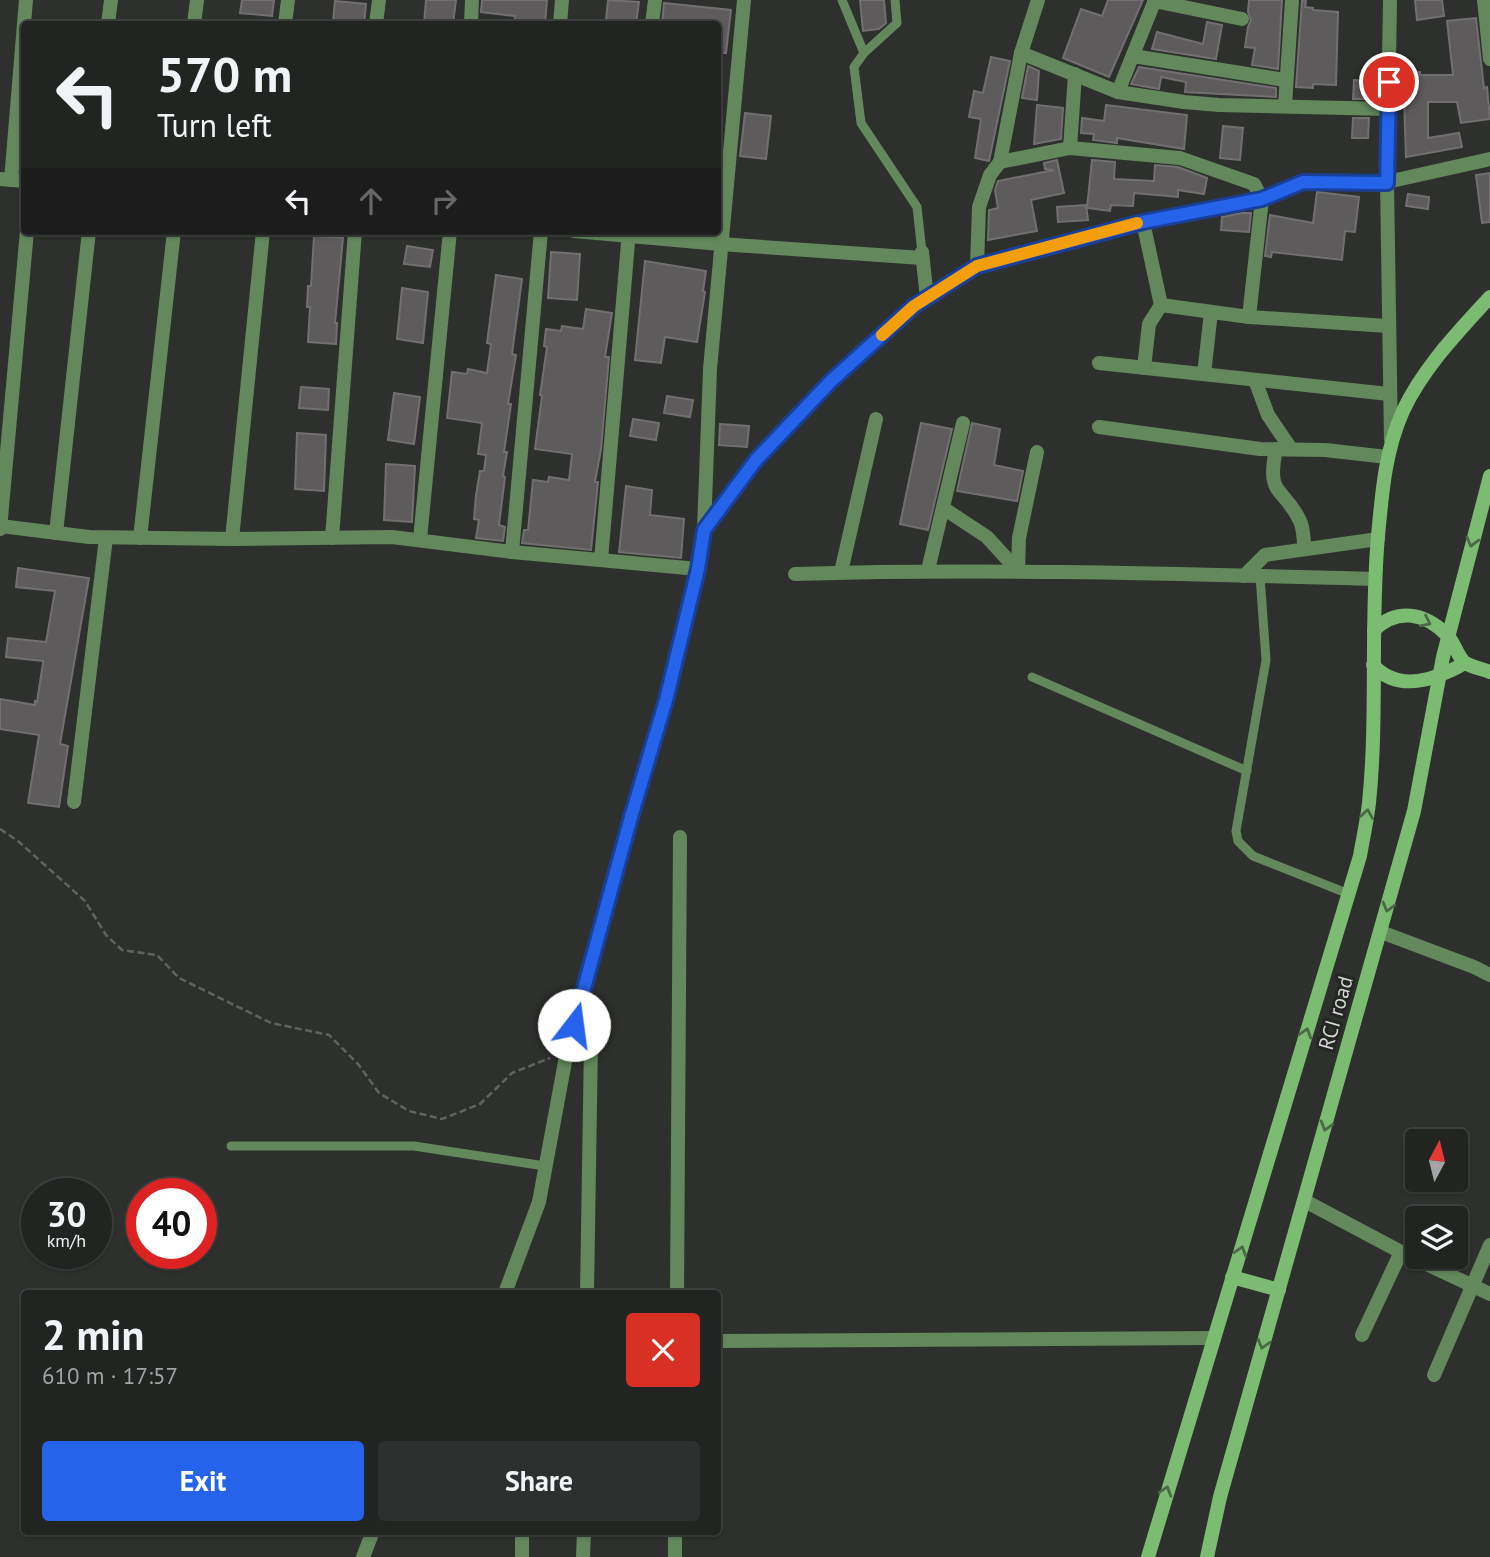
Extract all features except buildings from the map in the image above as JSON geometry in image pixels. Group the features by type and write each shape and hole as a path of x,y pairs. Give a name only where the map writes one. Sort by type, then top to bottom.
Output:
{"main road":[{"path":"1148,1557 1360,856 1368,804 1374,579 1389,449 1403,411 1418,383 1490,297"},
{"name":"RCI road","path":"1207,1557 1220,1497 1414,811 1448,636 1490,476"},
{"path":"1374,630 1396,615 1412,615 1430,622 1448,636 1465,663 1490,672"},
{"path":"1373,665 1391,679 1425,680 1440,677 1465,663"},
{"path":"1233,1278 1279,1290"}],"street":[{"path":"24,21 26,0"},
{"path":"108,21 111,0"},
{"path":"194,21 197,0"},
{"path":"285,21 288,0"},
{"path":"376,21 379,0"},
{"path":"471,21 472,0"},
{"path":"560,21 562,0"},
{"path":"652,21 655,0"},
{"path":"721,234 744,0"},
{"path":"977,266 979,207 990,175 1000,162 1021,53 1038,0"},
{"path":"1285,105 1292,0"},
{"path":"1099,427 1260,449 1389,449 1387,183 1390,0"},
{"path":"1484,0 1490,59"},
{"path":"1118,92 1155,1 1242,19"},
{"path":"1021,53 1118,92 1219,105 1388,109"},
{"path":"1133,56 1285,80"},
{"path":"12,180 21,64"},
{"path":"1070,148 1074,74"},
{"path":"1000,162 1070,148 1180,158 1254,184 1262,199 1249,317"},
{"path":"704,530 756,460 831,381 914,306 977,266 1143,222 1262,199 1303,182 1387,183 1490,159"},
{"path":"1143,222 1161,305 1149,324 1144,348 1144,368"},
{"path":"27,235 0,527 106,538 392,537 512,552 698,569"},
{"path":"56,533 89,235"},
{"path":"141,538 174,235"},
{"path":"232,539 264,235"},
{"path":"332,538 355,235"},
{"path":"420,539 450,235"},
{"path":"512,552 541,235"},
{"path":"601,560 629,235"},
{"path":"646,235 720,244 922,255 926,298"},
{"path":"506,1290 539,1202 566,1051 666,700 698,569 704,530 710,369 721,235"},
{"path":"1161,305 1249,317 1388,326"},
{"path":"1204,374 1211,312"},
{"path":"1099,363 1390,394"},
{"path":"1255,380 1284,449"},
{"path":"841,572 876,419"},
{"path":"928,570 963,422"},
{"path":"1284,449 1272,470 1275,488 1292,507 1301,524 1305,549"},
{"path":"1017,570 1019,538 1037,452"},
{"path":"943,508 987,537 1017,570"},
{"path":"74,802 106,538"},
{"path":"1244,576 1265,555 1378,539"},
{"path":"795,573 1017,570 1374,579"},
{"path":"677,1290 680,837"},
{"path":"1381,932 1490,975"},
{"path":"587,1290 591,1042"},
{"path":"1305,1201 1401,1252 1490,1294"},
{"path":"1434,1375 1490,1245"},
{"path":"1362,1335 1401,1252"},
{"path":"721,1341 1214,1338"},
{"path":"363,1557 371,1535"},
{"path":"522,1535 522,1557"},
{"path":"583,1557 584,1535"},
{"path":"675,1535 675,1557"}],"lane":[{"path":"842,0 864,53"},
{"path":"895,0 897,23 864,53 854,67 862,123 918,207 922,255"},
{"path":"1260,576 1266,660 1236,831 1238,841 1253,856 1349,894"},
{"path":"1032,677 1247,771"},
{"path":"230,1146 414,1146 545,1166"}],"path":[{"path":"0,829 19,841 85,901 106,935 122,950 157,955 179,978 271,1023 329,1035 358,1064 379,1093 409,1111 442,1119 480,1104 512,1073 566,1051"}],"slow traffic":[{"path":"882,335 914,306 977,266 1137,223"}],"route":[{"path":"574,1025 666,700 698,569 704,530 756,460 831,381 914,306 977,266 1143,222 1262,199 1303,182 1387,183 1389,82"}]}
